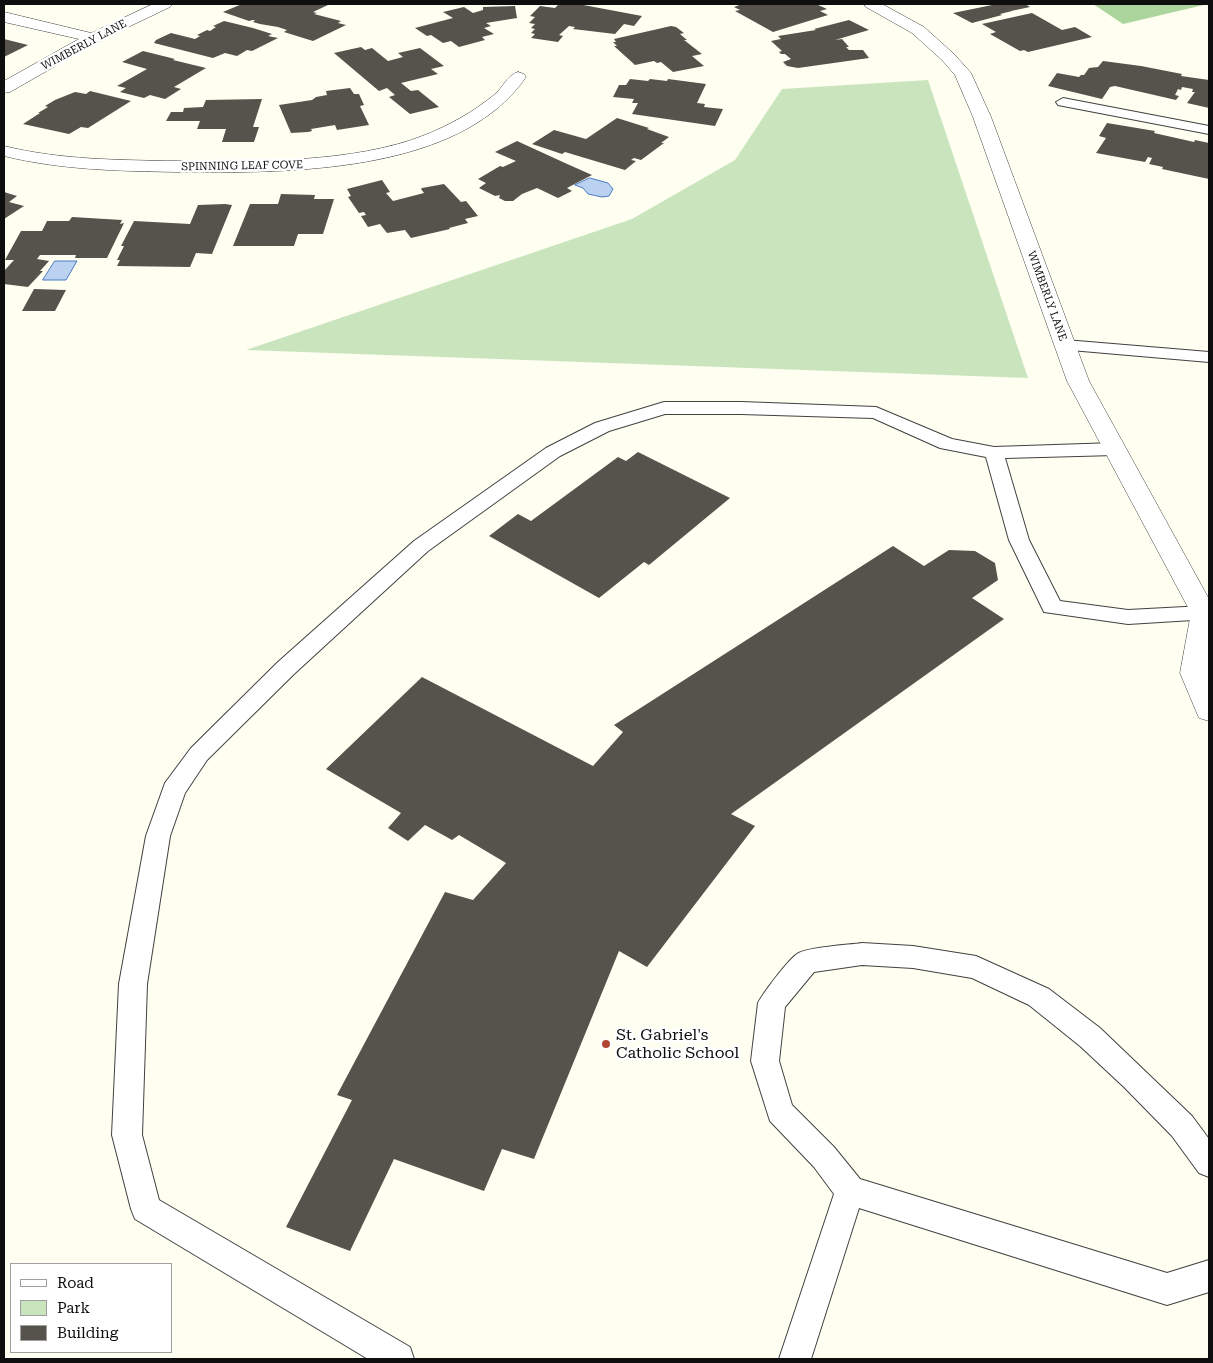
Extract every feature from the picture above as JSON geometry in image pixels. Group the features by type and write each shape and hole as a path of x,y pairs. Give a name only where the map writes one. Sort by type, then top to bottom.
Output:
{"street":[{"name":"WIMBERLY LANE","path":"4,88 93,38 166,4"},
{"name":"WIMBERLY LANE","path":"872,4 918,30 948,57 962,73 982,117 1078,381 1207,616"},
{"path":"4,17 93,38"},
{"name":"SPINNING LEAF COVE","path":"4,152 35,160 95,165 300,166 367,156 435,137 471,121 502,98 518,77"},
{"path":"1207,616 1194,673 1209,711"}],"lane":[{"path":"1063,102 1209,130"},
{"path":"1065,345 1209,358"},
{"path":"398,1359 146,1209 127,1134 133,984 158,836 174,790 199,754 286,668 421,546 553,452 602,427 664,408 741,408 876,413 947,444 994,453 1115,448"},
{"path":"994,453 1019,540 1052,607 1128,617 1207,616"},
{"path":"1209,1163 1182,1126 1090,1037 1039,997 976,967 914,957 862,954 806,962 772,1003 766,1060 780,1112 824,1157 850,1192 1167,1289 1209,1276"},
{"path":"795,1359 850,1192"}],"green space":[{"path":"1093,4 1208,4 1123,24"},
{"path":"928,80 1028,378 246,350 632,219 735,160 782,89"}],"water":[{"path":"590,178 608,183 613,189 609,196 602,197 588,194 583,188 575,185"},
{"path":"55,261 77,261 66,280 43,280"}],"building":[{"path":"242,4 324,4 328,5 313,12 317,13 314,14 341,21 338,23 346,25 313,41 284,32 287,30 278,27 253,22 255,20 249,21 223,12"},
{"path":"559,4 578,4 642,16 634,26 624,24 615,34 573,29 575,27 569,26 559,35 563,36 558,42 531,38 535,34 531,33 535,29 531,28 535,24 529,23 535,17 530,16 540,6 555,8"},
{"path":"742,4 816,4 827,9 820,11 828,15 773,32 735,11 740,10 734,7"},
{"path":"997,4 1031,4 1027,5 1030,7 972,23 953,13"},
{"path":"515,6 517,18 486,23 491,26 484,28 494,34 482,37 485,40 459,47 451,41 443,43 415,28 453,18 443,12 464,7 473,13 483,10 483,7"},
{"path":"1032,13 1062,30 1075,27 1092,37 1028,52 1020,51 990,34 996,32 982,24"},
{"path":"849,20 869,30 835,40 842,39 849,47 846,47 849,50 863,50 869,58 798,68 787,66 783,62 791,59 785,54 781,54 779,52 782,51 771,41 781,39 778,36 816,30 814,29"},
{"path":"224,21 253,28 272,34 268,36 278,38 237,56 225,53 213,58 154,43 156,40 171,33 195,39 200,36 197,35 207,30 210,31 216,27 213,26"},
{"path":"671,26 684,33 680,34 687,40 684,40 702,54 692,56 704,66 673,72 661,62 657,63 654,61 635,65 614,46 617,46 613,42 616,42 614,39"},
{"path":"4,39 28,45 4,57"},
{"path":"361,47 365,50 372,48 388,61 403,57 398,53 420,48 444,66 431,69 438,74 401,83 411,91 418,90 439,107 410,114 389,97 395,95 387,88 379,91 334,53"},
{"path":"143,51 206,68 174,87 181,89 165,99 150,95 144,98 120,92 126,88 117,86 147,69 122,62"},
{"path":"1103,61 1141,66 1182,74 1181,76 1209,80 1209,108 1187,103 1195,92 1192,92 1193,89 1182,87 1181,90 1178,89 1175,95 1179,96 1176,100 1115,86 1110,87 1102,99 1048,86 1057,73 1079,77 1084,75 1089,68 1098,67"},
{"path":"630,79 667,81 668,79 706,84 697,103 705,104 704,107 723,109 715,126 632,114 638,103 632,103 634,99 613,97 619,85 626,85"},
{"path":"350,88 354,94 359,94 364,105 360,106 369,125 337,130 335,125 311,129 312,131 308,132 291,133 279,105 312,100 316,97 327,95 326,91"},
{"path":"90,91 131,101 88,128 81,127 69,134 23,124 55,100 75,92 86,94"},
{"path":"262,99 253,127 259,127 254,142 222,142 226,129 197,129 200,121 166,121 171,112 183,112 184,108 203,107 206,100"},
{"path":"617,118 649,128 647,129 669,137 641,160 634,158 631,160 636,161 625,170 565,152 562,154 532,144 554,130 586,139"},
{"path":"1107,123 1155,131 1154,133 1194,142 1195,140 1209,143 1209,179 1162,169 1163,167 1149,164 1152,158 1148,157 1145,162 1096,153 1106,138 1099,136"},
{"path":"517,141 592,175 567,188 572,191 558,198 537,188 522,194 513,201 505,201 499,198 500,195 495,196 479,188 486,183 478,179 500,166 503,167 516,161 495,152"},
{"path":"382,180 390,192 386,193 393,201 424,193 422,188 444,184 461,202 466,201 478,216 465,219 468,223 450,229 411,238 405,230 387,233 380,224 368,227 361,216 366,215 364,212 359,213 348,197 351,196 347,189"},
{"path":"4,192 17,196 9,202 24,206 4,219"},
{"path":"281,194 315,195 314,199 334,199 323,234 298,234 294,246 233,246 250,204 278,204"},
{"path":"198,205 232,205 212,254 196,253 190,267 117,266 120,260 117,260 124,246 121,246 134,221 190,224"},
{"path":"72,217 122,220 120,224 124,223 107,258 75,258 76,255 40,255 37,259 49,261 40,271 43,271 28,287 4,284 4,271 14,260 5,260 21,231 42,231 47,221 69,221"},
{"path":"34,289 66,290 55,311 22,311"},
{"path":"638,452 730,498 649,565 644,562 599,598 489,536 518,514 531,521 618,457 626,461"},
{"path":"893,546 924,566 949,550 975,551 995,563 998,580 972,598 1004,619 731,814 755,826 647,967 619,951 534,1159 502,1149 484,1191 394,1159 350,1251 286,1227 352,1100 337,1095 445,892 473,900 506,863 459,835 452,840 425,825 408,841 388,828 401,813 326,769 422,677 593,766 623,732 614,725"}],"place":[{"name":"St. Gabriel's Catholic School","path":"606,1044"}]}
